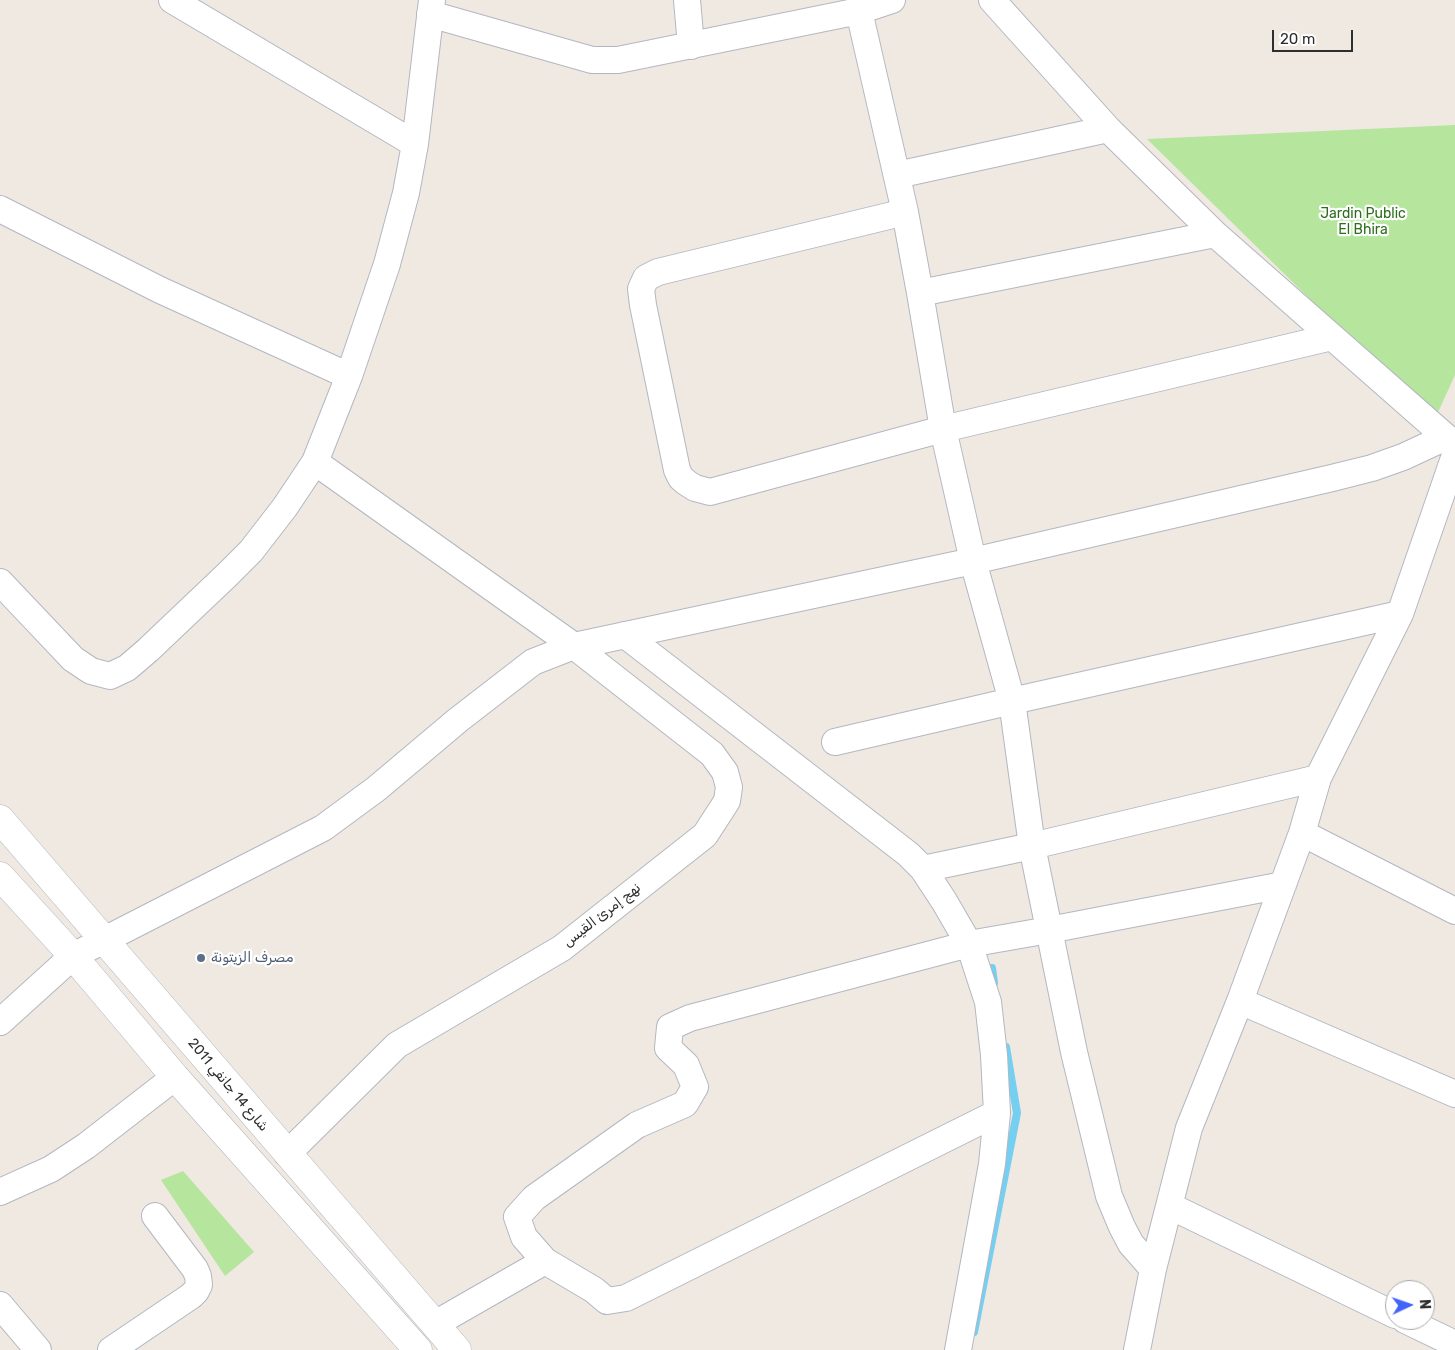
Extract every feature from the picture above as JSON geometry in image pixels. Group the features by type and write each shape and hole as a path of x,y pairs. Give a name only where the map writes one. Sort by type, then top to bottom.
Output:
{"main road":[{"name":"شارع 14 جانفي 2011","path":"0,819 457,1350"},
{"path":"0,876 73,956 176,1077 418,1350"}],"street":[{"path":"172,0 415,144"},
{"path":"687,0 691,46"},
{"path":"0,582 72,659 91,671 110,676 126,668 148,650 251,551 285,507 315,462 349,376 387,264 406,193 415,144 431,7 592,60 618,60 859,10 892,0"},
{"path":"992,0 1108,129 1215,234 1452,445"},
{"path":"859,10 905,212 943,429 973,561 1012,701 1032,846 1074,1052 1106,1186 1122,1227 1131,1244 1152,1270"},
{"path":"897,175 1108,129"},
{"path":"0,209 160,290 349,376"},
{"path":"905,212 658,272 646,278 641,289 643,305 677,470 681,478 695,488 710,492 943,429 1332,337"},
{"path":"920,293 1215,234"},
{"path":"0,1022 73,956 323,828 376,789 458,720 533,662 574,646 973,561 1372,468 1403,457 1452,445"},
{"path":"1138,1350 1152,1270 1189,1128 1240,1001 1283,885 1302,833 1318,778 1400,614 1452,445"},
{"name":"نهج إمرئ القيس","path":"287,1154 397,1045 562,948 705,835 727,801 729,787 725,772 712,754 574,646 315,462"},
{"path":"834,742 1400,614"},
{"path":"625,635 908,854 923,869 969,944 988,1002 994,1055 997,1113 992,1164 958,1350"},
{"path":"923,869 1032,846 1318,778"},
{"path":"1302,833 1455,911"},
{"path":"997,1113 626,1298 607,1301 594,1290 545,1261 524,1237 517,1217 534,1198 637,1125 685,1104 695,1087 686,1065 668,1048 670,1027 690,1018 969,944 1283,885"},
{"path":"1240,1001 1455,1094"},
{"path":"0,1192 51,1169 86,1146 176,1077"},
{"path":"1170,1206 1385,1310"},
{"path":"111,1350 190,1296 196,1291 199,1284 196,1269 155,1216"},
{"path":"435,1324 545,1261"},
{"path":"0,1305 38,1350"},
{"path":"1426,1330 1455,1344"}],"green space":[{"name":"Jardin Public El Bhira","path":"1455,125 1455,375 1434,421 1147,139"},
{"path":"183,1171 254,1252 225,1276 161,1180"}],"waterway":[{"path":"992,968 994,983"},
{"path":"974,1332 1017,1113 1006,1047"}],"place":[{"name":"مصرف الزيتونة","path":"201,958"}]}
